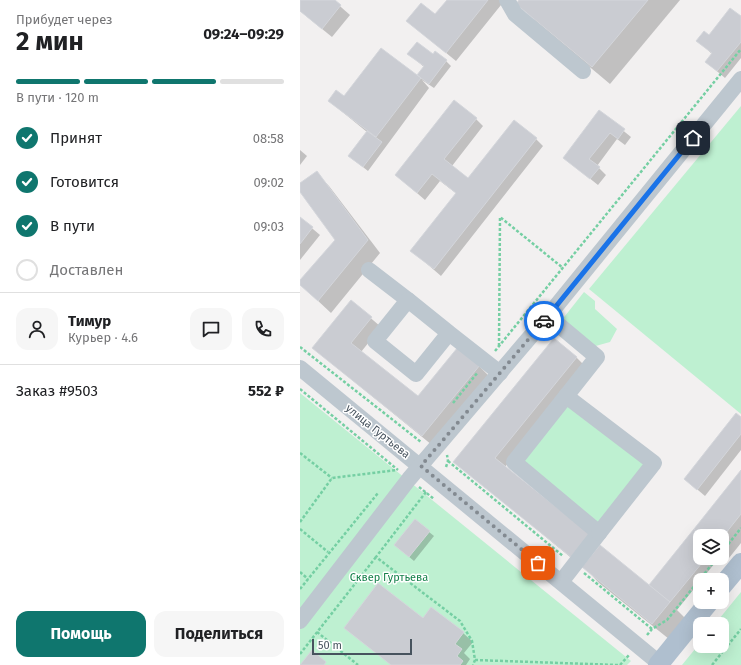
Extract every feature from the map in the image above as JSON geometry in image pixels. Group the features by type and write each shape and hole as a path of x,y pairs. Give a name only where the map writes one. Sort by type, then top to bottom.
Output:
{"main road":[{"path":"729,578 741,563"},
{"path":"658,664 703,609"}],"street":[{"path":"507,0 515,14 583,70"},
{"path":"300,621 421,466 548,316 741,79"},
{"path":"369,270 500,374"},
{"path":"408,300 375,341 416,374 449,333"},
{"path":"548,316 597,357 514,462 599,533"},
{"name":"улица Гуртьева","path":"300,368 638,645 658,664"},
{"path":"561,582 654,463 566,396"}],"path":[{"path":"448,409 741,49"},
{"path":"499,347 500,217 563,268"},
{"path":"300,347 421,442"},
{"path":"300,389 398,470"},
{"path":"417,446 425,438"},
{"path":"300,453 332,478 398,470"},
{"path":"446,467 448,461 447,455"},
{"path":"448,461 652,629"},
{"path":"393,476 398,470"},
{"path":"300,522 332,478"},
{"path":"300,589 328,552 383,487"},
{"path":"300,654 426,492"},
{"path":"729,543 741,528"},
{"path":"300,529 328,552"},
{"path":"376,557 460,621 472,641 475,660 473,665"},
{"path":"475,660 621,664 652,629 667,620 711,565"},
{"path":"300,572 308,579"},
{"path":"712,665 741,629"},
{"path":"317,632 358,665"}],"green space":[{"path":"741,106 741,414 589,289"},
{"path":"584,292 595,301 595,309 617,329 610,342 592,347 561,321"},
{"name":"Сквер Гуртьева","path":"300,393 631,661 627,665 300,665"},
{"path":"566,401 649,463 600,526 521,461"},
{"path":"741,592 741,665 682,665 693,652 693,653 729,653 729,617 721,617 727,609 729,609 729,607"}],"building":[{"path":"300,0 335,0 341,5 322,29 300,11"},
{"path":"447,0 488,0 446,53 406,21 421,3 435,14"},
{"path":"519,0 648,0 592,67 516,4"},
{"path":"730,8 741,16 741,42 717,71 705,62 712,53 696,41 704,31 709,35"},
{"path":"417,42 433,54 435,51 447,60 429,84 417,75 424,66 407,54"},
{"path":"381,48 421,78 376,137 328,101 336,90 344,96"},
{"path":"454,100 477,118 444,159 468,178 514,120 537,138 434,269 410,251 456,193 432,174 417,193 395,175"},
{"path":"599,110 625,129 618,139 610,133 589,159 600,167 590,179 563,158"},
{"path":"367,131 382,142 363,167 348,156"},
{"path":"317,171 368,240 318,301 300,285 300,280 335,240 300,192 300,183"},
{"path":"300,217 313,227 300,244"},
{"path":"351,300 372,317 351,343 418,396 458,347 480,365 422,436 312,348"},
{"path":"554,338 577,357 495,458 590,534 571,557 453,462"},
{"path":"736,413 741,417 741,434 697,490 684,479"},
{"path":"741,470 741,514 729,529 694,529"},
{"path":"415,519 430,531 409,557 394,545"},
{"path":"693,530 693,565 700,565 670,602 649,585"},
{"path":"600,545 670,602 652,624 582,567"},
{"path":"378,583 423,618 431,607 464,632 455,644 462,649 457,656 463,661 460,665 391,665 344,628"},
{"path":"312,650 326,662 324,665 300,665"}],"way so far":[{"path":"538,563 421,466 438,448 544,321"}],"route":[{"path":"544,321 693,138"}]}
